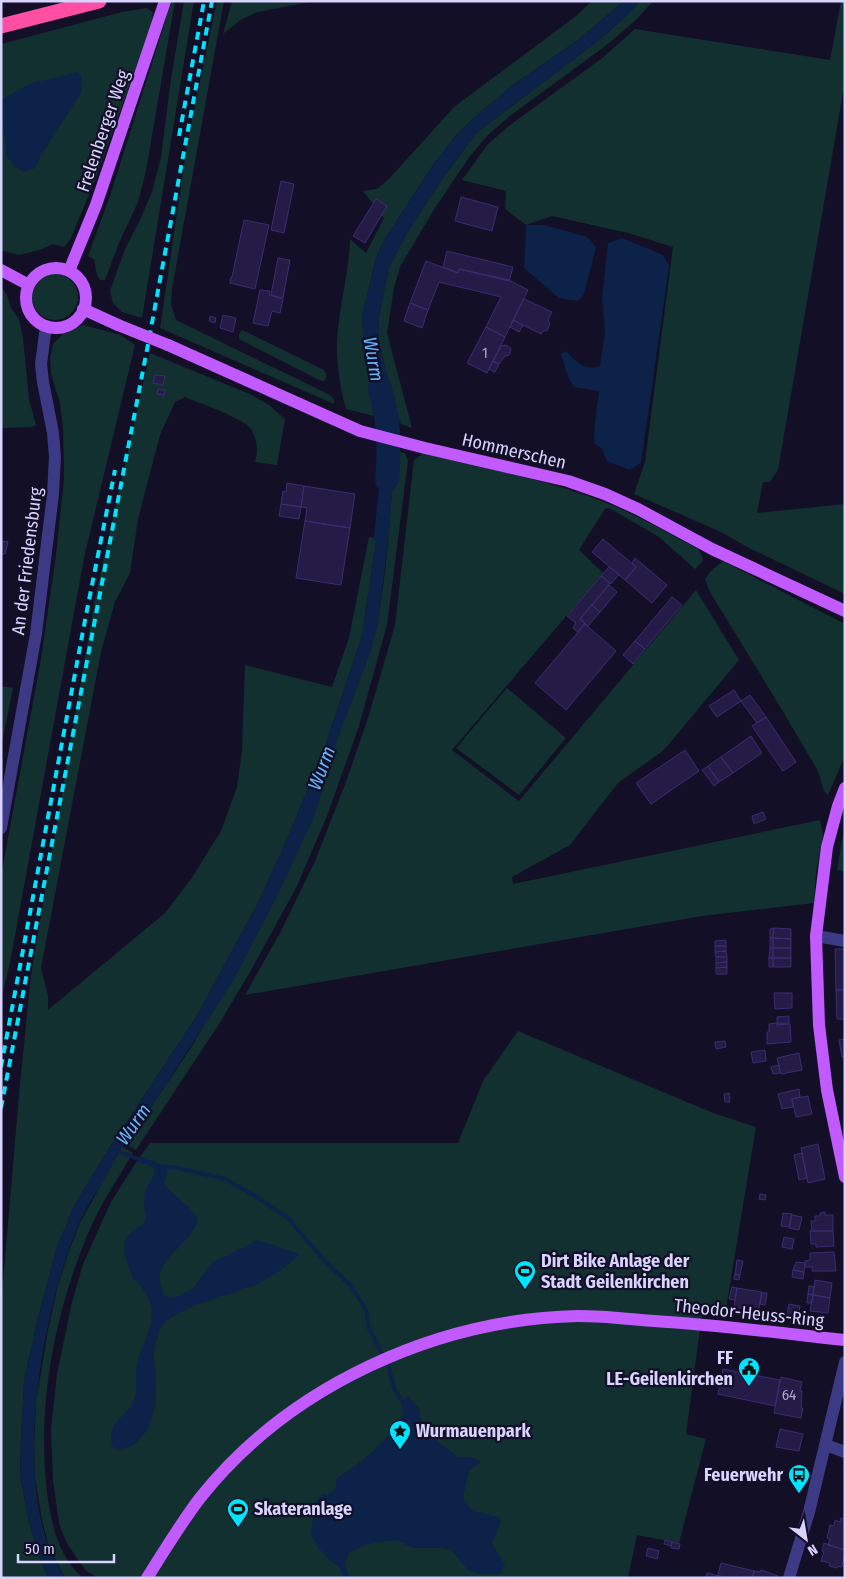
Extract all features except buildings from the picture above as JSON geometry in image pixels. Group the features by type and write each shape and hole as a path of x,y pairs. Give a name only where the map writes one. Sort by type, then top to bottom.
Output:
{"highway":[{"path":"1,26 99,1"}],"main road":[{"name":"Frelenberger Weg","path":"68,271 96,205 164,5"},
{"path":"54,268 68,271 80,280 84,287 83,310 68,325 53,328 46,326 36,320 29,311 26,300 29,285 35,276 47,269 54,268"},
{"path":"1,270 29,285"},
{"name":"Hommerschen","path":"83,310 360,431 568,481 605,494 638,508 712,549 845,611"},
{"path":"845,788 841,807 827,847 816,936 819,1025 827,1090 845,1177"},
{"name":"Theodor-Heuss-Ring","path":"147,1578 201,1498 236,1459 267,1430 332,1385 420,1345 492,1326 579,1316 713,1325 845,1340"}],"street":[{"name":"An der Friedensburg","path":"1,828 36,634 53,494 55,458 53,433 41,364 46,326"},
{"path":"816,936 845,941"},
{"path":"789,1578 809,1512 845,1362"},
{"path":"826,1445 845,1452"}],"green space":[{"path":"175,1 146,171 138,202 119,243 105,280 100,280 97,275 94,259 88,256 110,196 166,19 169,3"},
{"path":"184,1 194,1 142,318 122,312 113,303 110,291 125,249 152,192 161,157"},
{"path":"217,1 224,1 172,289 171,304 176,320 330,395 334,399 334,404 160,328 188,139"},
{"path":"232,1 314,1 258,12 242,19 223,34"},
{"path":"592,1 624,1 578,40 513,85 456,135 433,165 385,239 376,258 362,317 365,362 382,418 346,409 339,374 337,340 350,239 366,253 384,218 363,191 377,189 389,179 454,107 576,16"},
{"path":"640,1 653,1 637,19 608,44 510,116 489,134 470,156 435,208 400,267 394,288 387,333 412,428 401,424 390,391 379,341 379,315 389,267 407,233 443,178 476,133 599,40"},
{"path":"841,1 845,1 845,81 778,470 770,482 763,482 757,513 845,504 845,594 749,548 721,532 634,494 645,462 673,247 628,233 552,216 526,225 505,209 506,191 462,180 488,144 510,125 601,59 635,29 830,60"},
{"path":"147,8 153,12 151,26 96,178 70,240 64,247 52,244 43,249 19,255 1,251 1,44 122,12"},
{"path":"55,274 68,278 74,284 78,297 74,310 68,316 55,320 42,316 36,310 32,297 36,284 42,278"},
{"path":"1,287 7,295 11,308 19,319 23,338 29,399 36,425 32,427 1,428"},
{"path":"83,325 121,335 135,345 84,558 10,963 1,1000 1,876 41,659 56,555 64,479 63,429 60,403 51,374 50,358 53,344 63,334"},
{"path":"242,330 324,370 325,380 319,380 239,339 239,334"},
{"path":"150,353 252,395 269,405 285,419 277,465 255,462 256,441 251,429 246,425 239,420 185,397 175,402 160,435 138,519 130,573 115,602 101,652 41,968 48,995 48,1010 165,913 191,879 221,831 237,787 242,751 245,665 332,687 349,638 369,537 374,538 376,542 362,636 325,746 289,835 257,905 195,1019 108,1150 74,1206 57,1247 24,1381 20,1473 27,1513 37,1551 48,1578 1,1578 1,1305 31,975 95,598"},
{"path":"395,451 405,453 408,461 387,625 359,726 327,816 297,886 250,972 221,1021 136,1150 126,1144 192,1046 279,892 369,655 384,579"},
{"path":"424,453 521,476 593,498 657,527 698,549 702,556 703,561 695,569 659,537 609,508 605,509 579,550 603,573 452,750 519,801 696,590 739,660 664,750 618,783 570,845 512,877 513,884 820,820 823,835 816,873 814,903 702,916 245,995 280,933 315,861 346,782 369,715 395,625 414,460"},
{"path":"723,561 845,624 845,756 828,795 824,791 818,771 710,592 705,579"},
{"path":"1,686 13,688 1,747"},
{"path":"507,688 566,738 519,795 456,748"},
{"path":"845,824 845,871 837,870"},
{"path":"518,1031 713,1113 756,1127 725,1315 702,1314 686,1434 706,1439 679,1543 637,1535 628,1578 99,1578 86,1571 66,1542 59,1523 53,1481 51,1429 57,1374 72,1302 83,1264 111,1202 150,1143 458,1143 483,1081"},
{"path":"122,1146 133,1153 97,1214 75,1266 57,1329 51,1362 44,1427 44,1460 47,1492 57,1539 67,1560 83,1578 65,1578 49,1547 42,1520 35,1477 36,1402 48,1330 58,1285 69,1251 80,1223"}],"water":[{"path":"624,1 640,1 599,40 476,133 443,178 407,233 389,267 379,315 379,341 390,391 401,424 382,418 365,362 362,317 376,258 385,239 433,165 456,135 513,85 578,40"},
{"path":"78,72 82,79 81,93 35,168 24,172 14,166 7,157 1,108 3,99 29,84"},
{"path":"526,225 545,225 587,237 596,247 584,294 578,301 559,298 524,268"},
{"path":"622,238 663,255 669,266 641,463 630,470 607,461 602,449 594,443 599,391 574,387 569,379 561,354 566,351 577,362 586,367 600,366 605,332 602,299 608,243"},
{"path":"383,444 395,451 389,532 378,625 369,655 337,741 314,817 279,892 233,981 136,1130 126,1144 119,1149 112,1166 83,1215 66,1258 54,1298 38,1385 34,1429 35,1472 39,1512 49,1547 65,1578 48,1578 37,1551 27,1513 20,1473 24,1381 57,1247 74,1206 108,1150 195,1019 257,905 289,835 325,746 362,636 376,542 374,538"},
{"path":"139,1156 155,1162 168,1172 164,1182 167,1187 198,1219 192,1232 168,1259 161,1270 160,1280 164,1295 169,1297 177,1296 193,1289 211,1263 258,1240 300,1254 280,1270 257,1284 204,1302 177,1314 167,1321 157,1337 155,1348 156,1391 154,1413 146,1432 139,1440 129,1447 120,1450 112,1446 112,1429 132,1405 135,1397 137,1363 149,1328 152,1311 146,1294 134,1280 125,1254 126,1239 129,1234 144,1222 146,1217 144,1206 145,1193 155,1174 153,1167 138,1162"},
{"path":"409,1396 420,1408 419,1416 438,1442 458,1457 470,1457 481,1462 469,1470 463,1497 471,1510 499,1517 501,1521 492,1544 505,1565 500,1574 479,1574 469,1571 451,1550 444,1548 413,1548 396,1540 367,1544 349,1553 345,1563 349,1578 344,1578 339,1566 331,1562 317,1546 311,1534 312,1506 323,1493 327,1495 335,1490 337,1478 366,1458 383,1441 403,1413 401,1400"}],"waterway":[{"name":"Wurm","path":"380,389 388,434 387,479"},
{"path":"115,1150 143,1161"},
{"path":"159,1166 178,1168 225,1179 257,1197 288,1218 322,1258 351,1286 363,1305 367,1313 368,1326 389,1368 394,1388 401,1400"}],"railway":[{"path":"179,136 204,1"},
{"path":"1,1108 212,1"},
{"path":"1,1067 115,470"}],"place":[{"name":"Dirt Bike Anlage der Stadt Geilenkirchen","path":"525,1290"},
{"name":"FF LE-Geilenkirchen","path":"749,1387"},
{"name":"Wurmauenpark","path":"400,1450"},
{"name":"Feuerwehr","path":"799,1494"},
{"name":"Skateranlage","path":"238,1528"}]}
